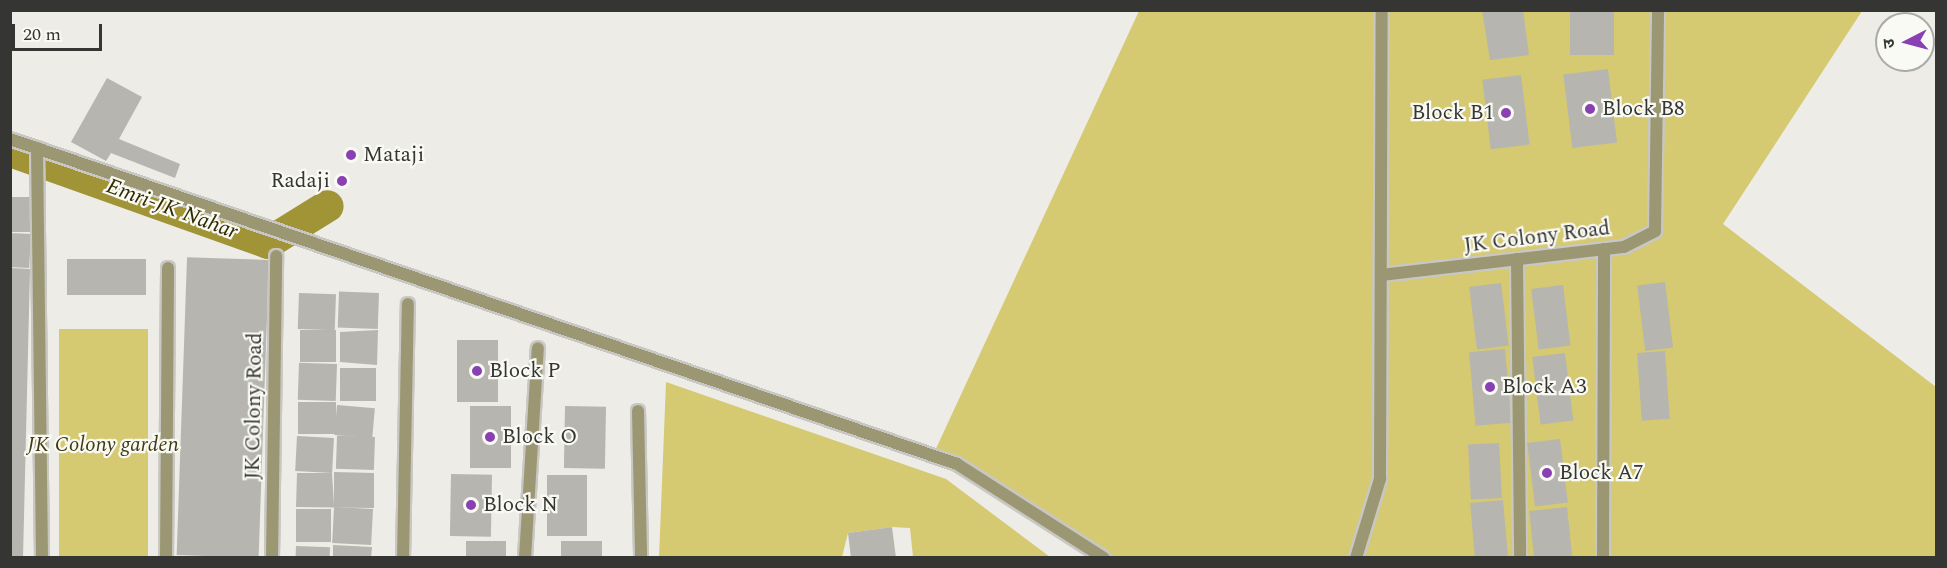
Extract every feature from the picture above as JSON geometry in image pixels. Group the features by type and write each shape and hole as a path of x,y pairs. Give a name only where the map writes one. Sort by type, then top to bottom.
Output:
{"street":[{"path":"1356,558 1380,479 1382,10"},
{"name":"JK Colony Road","path":"1381,275 1624,247 1654,231 1658,10"},
{"path":"10,139 957,464 1104,558"},
{"path":"37,148 42,558"},
{"path":"1603,558 1604,249"},
{"name":"JK Colony Road","path":"272,558 276,256"},
{"path":"1516,260 1520,558"},
{"path":"166,558 168,268"},
{"path":"404,558 408,304"},
{"path":"525,558 538,348"},
{"path":"638,411 640,558"}],"green space":[{"path":"1139,11 1862,11 1723,224 1936,387 1936,557 1104,557 933,455"},
{"name":"JK Colony garden","path":"59,329 148,329 148,557 59,557"},
{"path":"666,382 946,479 1050,557 913,557 910,528 892,527 848,533 842,557 659,558"}],"building":[{"path":"1482,10 1523,10 1529,55 1490,60"},
{"path":"1570,10 1614,10 1614,55 1570,55"},
{"name":"Block B8","path":"1608,69 1617,142 1572,148 1563,74"},
{"name":"Block B1","path":"1521,75 1530,144 1491,149 1482,80"},
{"path":"107,78 142,97 119,139 180,164 175,178 111,153 106,161 71,142"},
{"path":"10,197 32,197 32,232 10,232"},
{"path":"10,233 31,234 29,268 10,267"},
{"path":"187,257 269,260 259,558 177,555"},
{"path":"67,259 146,259 146,295 67,295"},
{"path":"10,268 30,269 23,558 10,558"},
{"path":"1665,282 1673,348 1645,351 1637,285"},
{"path":"1501,283 1509,346 1477,349 1469,287"},
{"path":"1563,285 1570,346 1539,349 1531,289"},
{"path":"339,292 379,293 378,329 338,328"},
{"path":"299,293 336,294 335,330 298,329"},
{"path":"300,330 336,330 336,362 300,362"},
{"path":"378,330 377,365 340,362 340,332"},
{"name":"Block P","path":"457,340 498,340 498,402 457,402"},
{"name":"Block A3","path":"1505,349 1511,423 1476,426 1469,352"},
{"path":"1665,351 1670,419 1642,421 1637,353"},
{"path":"1565,353 1573,420 1541,425 1532,357"},
{"path":"299,363 337,364 336,401 298,400"},
{"path":"340,368 376,368 376,401 340,401"},
{"path":"298,402 336,402 336,434 298,434"},
{"path":"337,405 375,408 372,438 334,435"},
{"name":"Block O","path":"470,406 511,406 511,468 470,468"},
{"path":"565,406 606,407 605,469 564,468"},
{"path":"297,436 334,438 332,473 295,471"},
{"path":"337,436 375,437 374,470 336,469"},
{"name":"Block A7","path":"1560,439 1568,503 1535,507 1527,443"},
{"path":"1499,443 1502,498 1471,500 1468,445"},
{"path":"334,472 374,473 374,508 296,507 297,473 332,473 334,505"},
{"name":"Block N","path":"451,474 492,475 491,537 450,536"},
{"path":"547,475 587,475 587,536 547,536"},
{"path":"1503,500 1508,558 1475,558 1470,503"},
{"path":"334,507 373,509 371,545 332,543"},
{"path":"1567,507 1572,558 1534,558 1529,511"},
{"path":"296,509 331,509 331,542 296,542"},
{"path":"892,527 896,558 851,558 848,533"},
{"path":"466,541 506,541 506,558 466,558"},
{"path":"561,541 602,541 602,558 561,558"},
{"path":"333,545 372,547 371,558 333,558"},
{"path":"296,546 330,547 330,558 296,558"}],"waterway":[{"name":"Emri-JK Nahar","path":"10,151 268,243 328,206"}],"place":[{"name":"Block B8","path":"1590,109"},
{"name":"Block B1","path":"1506,113"},
{"name":"Mataji","path":"351,155"},
{"name":"Radaji","path":"342,181"},
{"name":"Block P","path":"477,371"},
{"name":"Block A3","path":"1490,387"},
{"name":"Block O","path":"490,437"},
{"name":"Block A7","path":"1547,473"},
{"name":"Block N","path":"471,505"}]}
